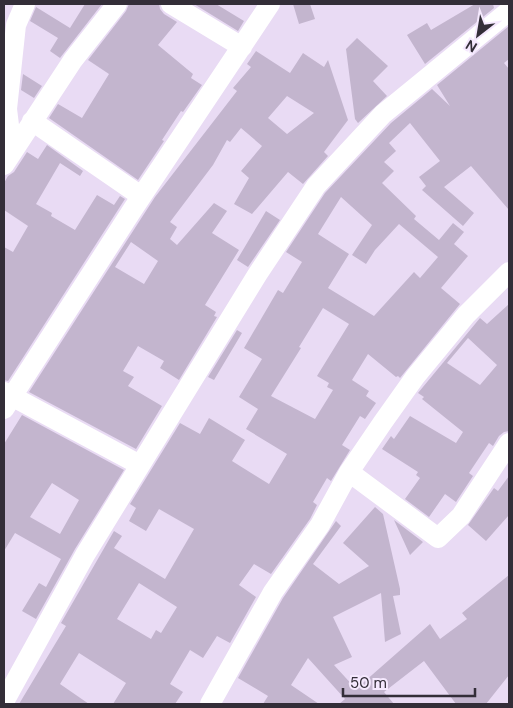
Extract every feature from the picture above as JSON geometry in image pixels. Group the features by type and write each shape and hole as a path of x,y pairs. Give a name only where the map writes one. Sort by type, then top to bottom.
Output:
{"street":[{"path":"8,158 7,109 16,25 25,4"},
{"path":"8,158 73,60 116,4"},
{"path":"171,4 242,47"},
{"path":"140,465 6,399 270,4"},
{"path":"4,702 85,555 257,274 316,186 383,114 509,11"},
{"path":"32,121 141,196"},
{"path":"210,704 273,592 320,525 349,472 415,377 466,315 509,272"},
{"path":"349,472 438,538 461,516 509,443"}],"building":[{"path":"85,4 102,4 60,58 50,51 58,38 30,21 36,7 70,28"},
{"path":"129,4 159,4 164,14 177,22 158,45 193,74 191,78 202,85 183,112 181,111 138,180 49,118 58,104 82,118 109,74 88,60 126,11"},
{"path":"194,4 216,4 244,21 238,31"},
{"path":"293,4 310,4 315,19 299,24"},
{"path":"475,4 493,4 494,8 425,64 407,35 427,23 431,30"},
{"path":"509,26 509,59 504,63 509,69 509,210 471,166 444,187 474,213 463,226 422,190 426,186 419,177 440,161 410,123 389,143 396,151 384,162 394,171 382,183 416,216 414,219 439,240 453,223 464,232 454,244 468,256 441,288 460,304 400,378 396,377 368,354 352,380 369,391 366,396 376,403 365,419 360,416 342,445 350,450 331,481 327,478 313,502 317,505 310,519 271,574 254,564 239,585 256,597 230,643 217,636 203,658 190,650 170,684 183,692 175,704 113,704 126,683 79,653 60,684 89,704 19,704 66,626 61,623 114,531 122,536 114,548 165,579 194,529 159,509 146,531 129,521 136,508 130,504 180,423 200,434 209,418 245,440 232,461 269,484 287,454 246,429 258,409 239,397 262,359 244,348 278,290 283,293 302,262 286,252 325,193 391,123 432,89 450,106 437,85","holes":["341,197 372,225 352,255 366,264 375,250 399,224 438,257 420,278 414,272 374,316 328,288 349,254 318,234","323,308 349,324 317,376 329,383 327,387 333,390 315,419 271,396 301,348 299,347","139,583 177,607 161,633 156,630 151,639 117,619"]},
{"path":"357,38 388,66 373,81 387,96 358,123 355,119 346,49"},
{"path":"256,51 290,73 303,53 324,67 328,60 348,120 324,152 328,156 303,184 288,172 252,214 234,204 249,178 241,171 262,146 241,128 230,142 227,140 213,165 170,222 177,227 170,239 177,245 214,203 227,211 212,233 239,250 205,305 216,312 214,316 217,317 179,380 160,368 164,361 138,346 123,371 134,377 128,386 162,406 136,449 29,392 155,197 237,91 233,88 251,67 247,64","holes":["287,96 314,113 287,134 268,118","131,242 158,261 144,284 115,267"]},
{"path":"23,74 42,86 34,98 21,90"},
{"path":"47,145 83,171 80,176 60,163 36,204 52,213 51,216 75,230 97,195 114,205 120,196 125,199 8,381 4,380 4,247 13,252 28,226 4,210 4,183 27,152 38,159"},
{"path":"266,211 280,220 248,267 237,260"},
{"path":"509,304 509,431 499,436 493,446 489,443 469,473 473,476 456,502 445,494 429,517 405,499 420,478 416,475 418,472 382,449 391,436 394,439 410,416 456,443 463,432 422,399 424,397 418,393 480,318 487,324","holes":["468,338 497,365 480,385 447,363"]},
{"path":"237,330 242,333 214,380 208,377"},
{"path":"22,415 124,470 75,549 36,619 22,611 39,583 46,587 61,559 15,533 4,551 4,444","holes":["52,483 79,500 60,534 30,517"]},
{"path":"509,476 509,515 486,541 468,525 494,488 498,491"},
{"path":"375,507 383,514 400,589 400,595 393,596 401,634 385,642 381,593 333,617 352,657 334,665 356,689 430,624 440,639 467,619 462,613 509,575 509,675 486,704 456,704 424,661 384,692 394,704 339,704 345,699 308,658 291,685 319,704 263,704 268,696 238,678 283,598 336,521 341,526 313,564 339,584 369,566 343,543"},
{"path":"394,520 423,542 410,555"}]}
